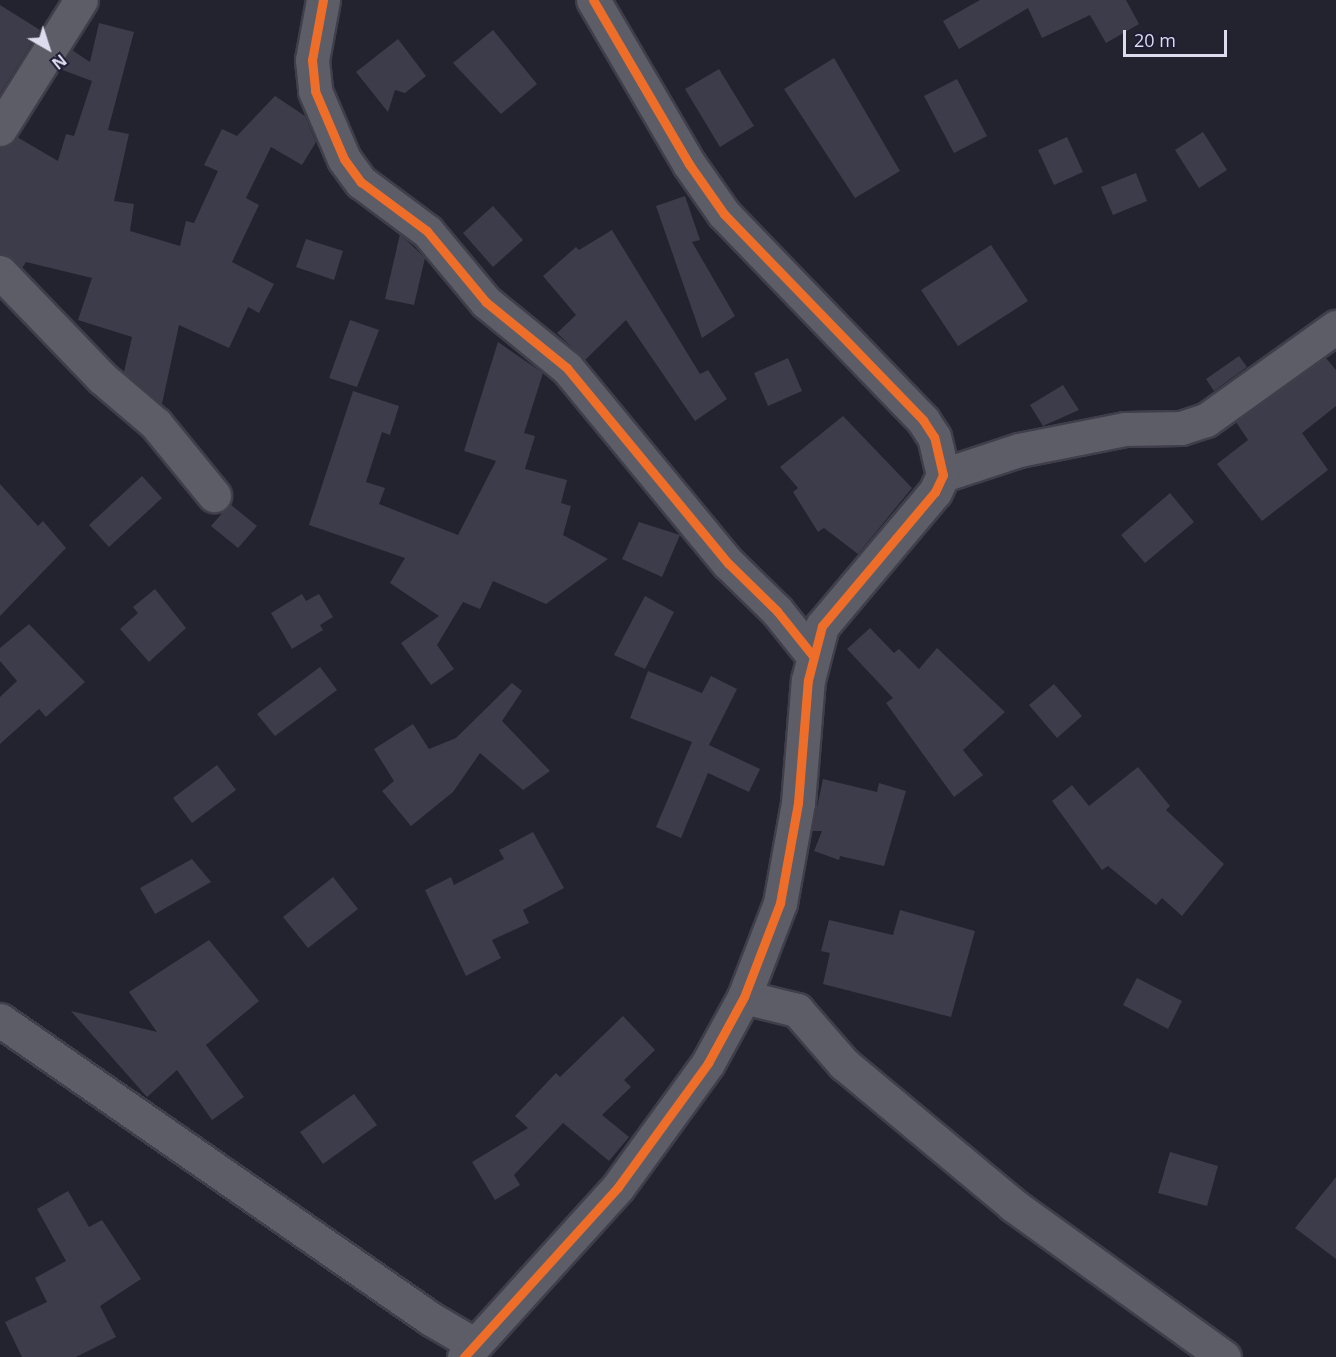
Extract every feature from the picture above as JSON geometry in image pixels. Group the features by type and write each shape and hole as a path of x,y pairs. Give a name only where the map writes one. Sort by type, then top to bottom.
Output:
{"street":[{"path":"0,129 81,0"},
{"path":"323,0 312,60 315,91 344,159 361,182 427,231 486,302 567,368 728,563 790,625 813,656"},
{"path":"0,1020 431,1319 469,1350 625,1178 708,1063 744,997 780,903 798,803 813,656 822,626 838,604 935,492 943,475 934,437 923,420 724,214 593,0"},
{"path":"0,272 102,378 156,424 214,495"},
{"path":"943,475 1019,450 1125,429 1181,428 1206,420 1336,327"},
{"path":"744,997 797,1010 844,1064 1013,1205 1224,1357"}],"building":[{"path":"980,0 1126,0 1139,24 1106,43 1090,15 1042,38 1028,8 959,49 943,21"},
{"path":"0,5 40,30 0,94"},
{"path":"99,23 134,32 108,130 129,134 114,201 134,204 130,231 180,246 186,221 194,223 218,171 204,165 222,129 237,136 275,96 305,116 316,142 302,165 271,147 246,198 259,205 232,262 274,284 259,313 248,307 229,348 179,325 162,404 124,372 132,337 78,320 92,278 26,262 22,268 0,254 0,148 17,137 58,161 66,134 74,136 92,81 60,69 72,50 90,62"},
{"path":"493,30 537,84 501,114 453,63"},
{"path":"398,39 426,76 405,93 395,90 388,112 356,72"},
{"path":"834,58 900,171 855,198 784,89"},
{"path":"719,69 754,126 720,147 685,89"},
{"path":"957,79 987,136 954,153 924,96"},
{"path":"1203,132 1227,170 1199,188 1175,150"},
{"path":"1067,137 1083,172 1054,185 1038,150"},
{"path":"1136,173 1147,201 1113,215 1101,187"},
{"path":"685,196 700,240 692,242 735,316 702,338 656,206"},
{"path":"493,206 523,240 493,267 463,233"},
{"path":"612,230 700,374 708,370 727,399 695,421 626,320 585,360 557,333 576,315 543,276 576,247 579,250"},
{"path":"400,234 425,258 414,305 385,299"},
{"path":"306,239 343,251 334,280 296,267"},
{"path":"991,245 1028,301 958,346 921,290"},
{"path":"350,320 379,330 357,387 329,378"},
{"path":"498,342 543,373 524,433 535,436 525,469 567,480 561,503 571,506 563,535 608,559 546,604 493,581 480,609 463,602 437,645 454,669 431,685 401,643 439,616 390,583 405,558 309,525 353,391 399,406 390,435 382,432 366,482 385,488 379,504 458,535 496,461 464,451"},
{"path":"1239,356 1247,367 1214,391 1206,379"},
{"path":"788,358 802,391 768,406 754,373"},
{"path":"1326,358 1336,370 1336,406 1302,433 1328,470 1262,521 1217,464 1248,440 1236,422"},
{"path":"1063,385 1079,410 1043,426 1030,405"},
{"path":"843,416 912,488 858,554 824,528 818,532 793,492 798,488 780,467"},
{"path":"142,476 162,498 109,547 89,525"},
{"path":"0,484 38,526 43,521 66,548 0,616"},
{"path":"1170,493 1194,522 1145,563 1121,535"},
{"path":"230,504 257,526 238,548 211,526"},
{"path":"639,522 680,535 662,577 622,559"},
{"path":"155,589 186,628 149,662 120,629 138,613 133,607"},
{"path":"302,594 306,601 319,594 333,617 320,625 323,630 292,649 271,613"},
{"path":"645,596 674,612 645,669 614,655"},
{"path":"29,624 85,682 46,717 39,709 0,744 0,697 17,681 0,661 0,648"},
{"path":"870,628 894,653 899,649 919,669 937,648 1005,712 963,750 983,775 954,797 886,703 893,698 847,649"},
{"path":"320,667 337,690 275,736 257,714"},
{"path":"648,671 702,693 711,676 737,689 709,745 760,769 749,792 708,773 681,838 656,827 692,742 630,718"},
{"path":"512,683 522,691 502,721 550,771 523,790 480,753 453,792 411,826 382,791 394,781 374,749 413,724 429,749 456,738"},
{"path":"1054,684 1082,716 1057,738 1029,705"},
{"path":"217,765 236,790 192,823 173,798"},
{"path":"1138,767 1170,806 1166,810 1224,864 1182,916 1162,898 1156,905 1108,866 1102,870 1052,801 1072,785 1089,806"},
{"path":"823,779 877,792 879,783 906,791 884,866 840,856 839,860 814,851 822,831 812,831"},
{"path":"533,832 564,888 523,910 529,923 492,940 501,958 466,976 425,890 451,877 454,885 504,859 499,850"},
{"path":"192,859 211,882 155,914 140,888"},
{"path":"333,877 358,909 308,948 283,917"},
{"path":"900,910 975,931 951,1017 823,984 830,953 821,951 829,920 893,935"},
{"path":"209,940 259,1001 206,1045 244,1097 212,1120 177,1070 147,1097 71,1011 157,1032 129,992"},
{"path":"1137,978 1182,1001 1168,1029 1123,1005"},
{"path":"623,1016 655,1050 624,1080 631,1087 602,1115 629,1137 609,1161 563,1123 514,1175 520,1185 495,1200 472,1162 528,1128 515,1116 556,1073 560,1077"},
{"path":"354,1094 377,1125 323,1164 300,1132"},
{"path":"1170,1152 1218,1166 1207,1206 1158,1193"},
{"path":"1336,1177 1336,1259 1295,1228"},
{"path":"68,1191 89,1227 102,1220 141,1279 100,1306 116,1337 76,1357 22,1357 5,1322 47,1302 35,1278 66,1261 37,1209"}],"cycle path":[{"path":"323,0 312,60 315,91 344,159 361,182 427,231 486,302 567,368 728,563 777,611 813,656"},
{"path":"464,1357 618,1187 708,1063 744,997 780,903 798,803 808,680 822,626 935,492 943,475 934,437 923,420 724,214 689,164 593,0"}]}
